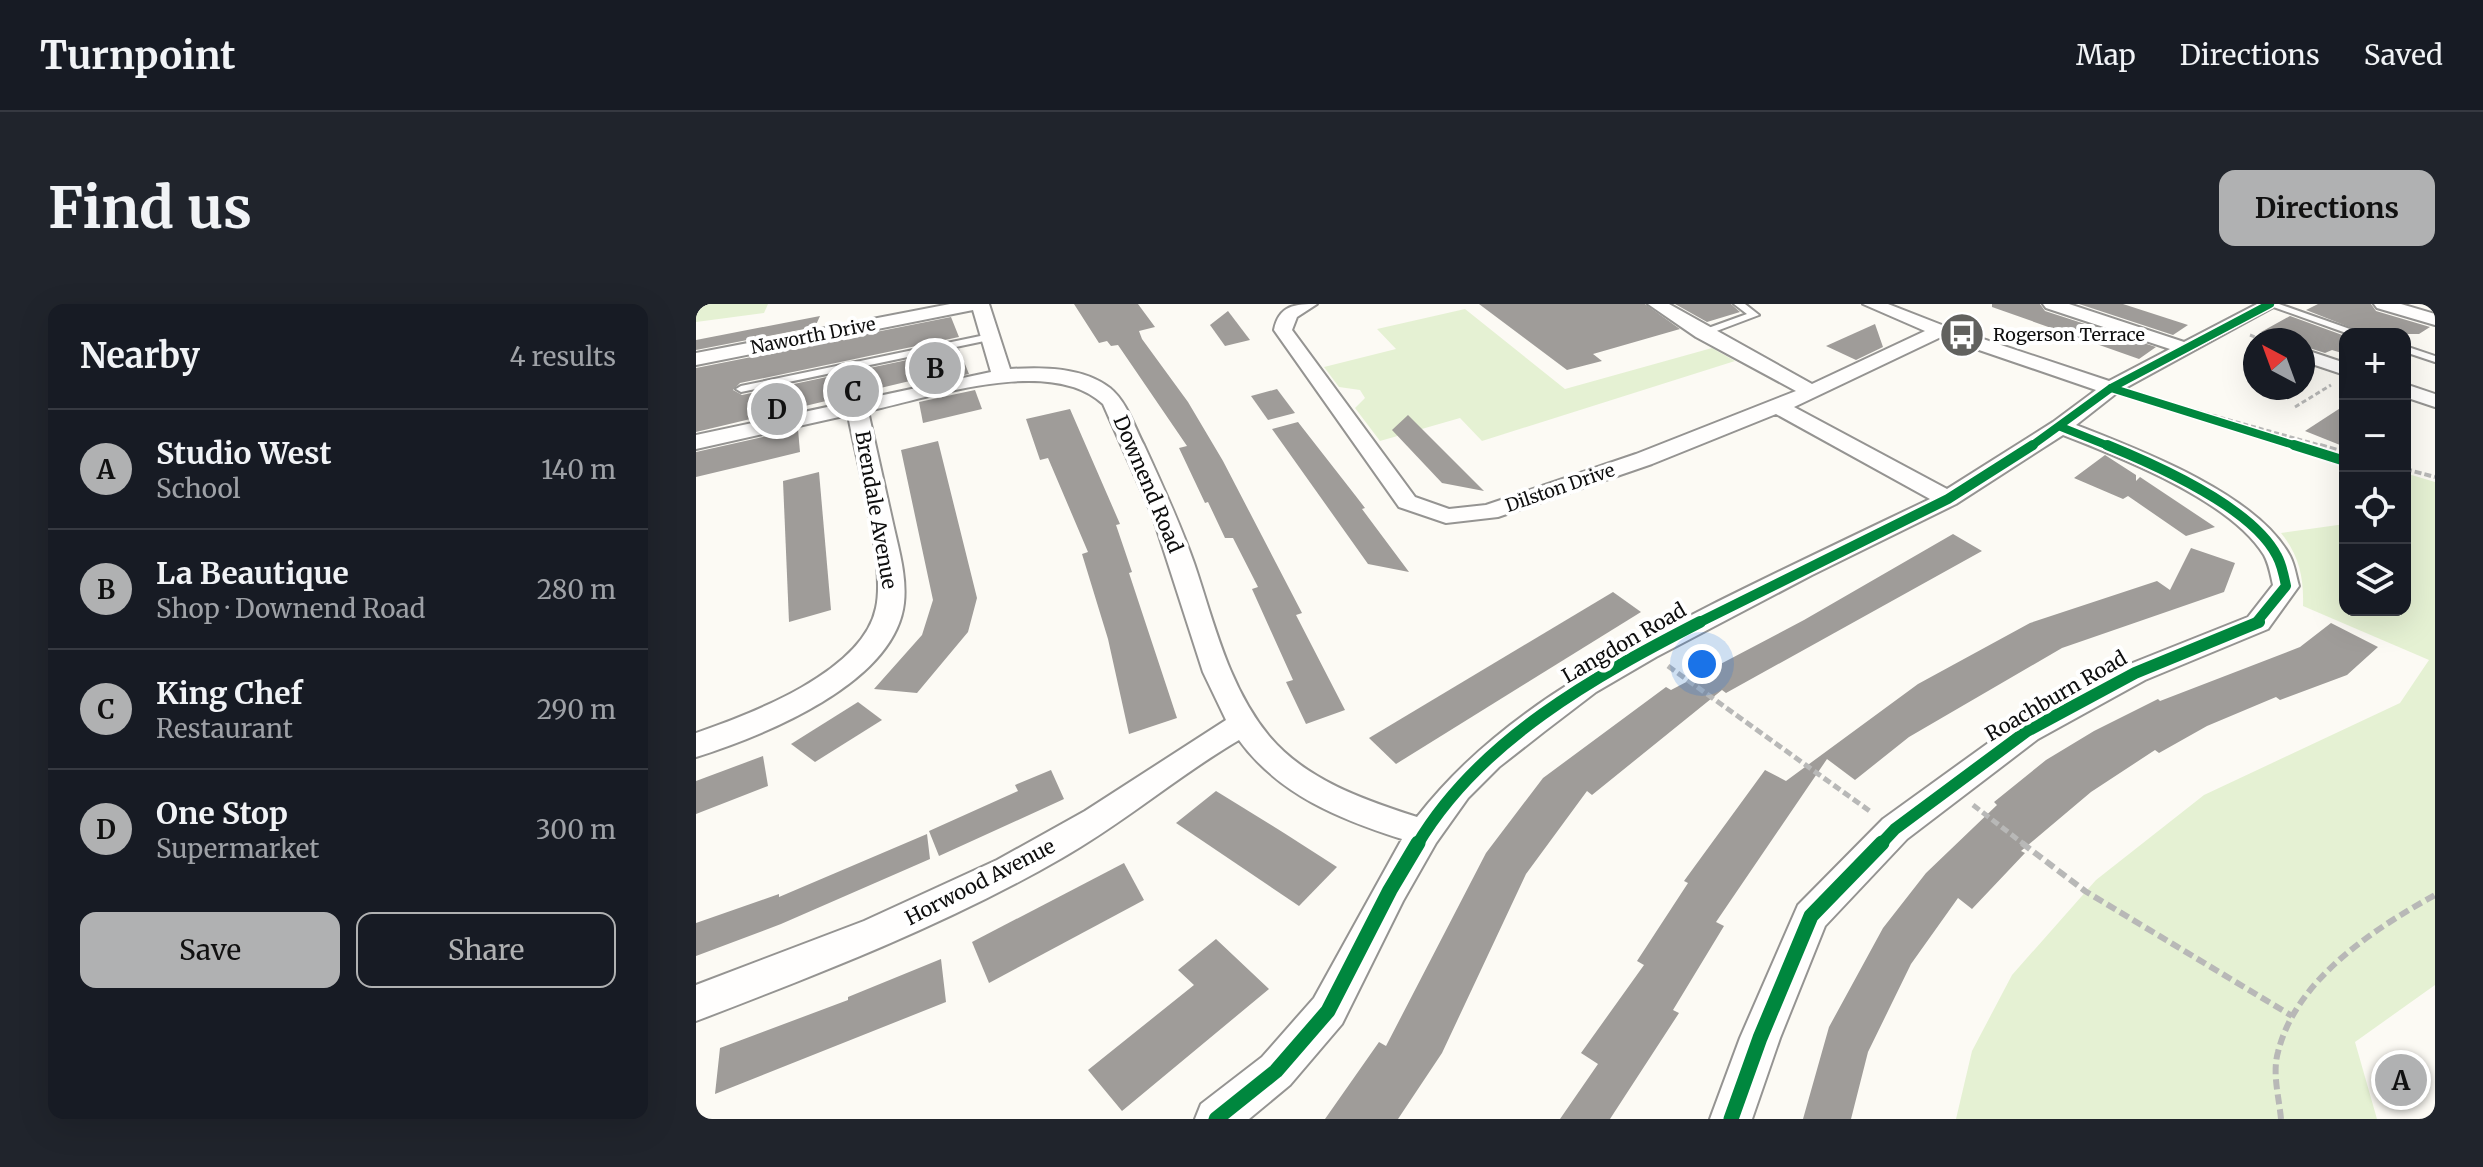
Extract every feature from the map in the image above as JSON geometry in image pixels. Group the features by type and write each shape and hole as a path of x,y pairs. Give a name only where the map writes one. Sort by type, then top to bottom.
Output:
{"street":[{"path":"856,304 858,327"},
{"path":"978,304 1002,376"},
{"name":"Naworth Drive","path":"696,359 978,304"},
{"name":"Dilston Drive","path":"1308,304 1290,313 1284,320 1283,330 1407,502 1446,516 1490,512 1644,459 1812,392 1940,331"},
{"path":"1657,304 1703,333 1812,392"},
{"path":"1872,304 1940,331 2111,388"},
{"path":"2052,304 2184,348"},
{"name":"Langdon Road","path":"1216,1119 1276,1071 1328,1011 1390,890 1424,833 1457,789 1488,759 1586,685 1646,650 1948,499 2061,427 2111,388 2270,304"},
{"path":"2383,304 2435,320"},
{"path":"2315,362 2339,377"},
{"name":"Downend Road","path":"696,442 1002,376 1047,373 1095,386 1112,401 1171,532 1222,684 1244,725 1261,748 1318,791 1357,811 1424,833"},
{"path":"2411,392 2435,401"},
{"path":"1777,406 1948,499"},
{"name":"Brendale Avenue","path":"696,745 753,725 815,692 848,668 871,644 886,622 892,599 891,572 857,407"},
{"name":"Roachburn Road","path":"1731,1119 1760,1038 1811,916 1895,829 2027,731 2135,673 2258,623 2286,586 2276,553 2244,519 2197,489 2123,451 2061,427"},
{"name":"Horwood Avenue","path":"696,1003 840,948 949,901 1053,847 1225,734 1244,725"}],"lane":[{"path":"1703,333 1754,315 1739,304"},
{"path":"2270,304 2341,328"},
{"path":"741,389 990,337"},
{"path":"2411,351 2435,359"}],"path":[{"path":"2295,407 2339,377"},
{"path":"2111,388 2339,450"},
{"path":"2111,388 2339,459"},
{"path":"2411,471 2435,477"},
{"path":"2411,482 2435,488"},
{"path":"1646,650 1895,829"},
{"path":"1949,787 2085,891 2292,1016"},
{"path":"2281,1119 2277,1053 2292,1016 2343,957 2384,923 2435,895"}],"green space":[{"path":"696,304 768,304 764,313 696,322"},
{"path":"1465,309 1565,389 1712,348 1735,361 1482,441 1460,418 1380,441 1355,408 1365,398 1360,390 1339,387 1324,367 1396,349 1377,329"},
{"path":"2411,475 2435,482 2435,985 2355,1042 2377,1119 1956,1119 1972,1051 2012,975 2096,880 2204,795 2400,703 2429,660 2303,606 2299,567 2281,533 2339,525 2339,616 2411,616"}],"building":[{"path":"1074,304 1138,304 1155,327 1139,331 1142,339 1188,402 1223,461 1302,613 1296,615 1345,710 1306,724 1286,682 1293,680 1252,589 1258,587 1233,538 1225,538 1208,502 1205,503 1179,448 1187,446 1118,345 1111,346 1107,341 1099,343"},
{"path":"1479,304 1645,304 1680,329 1593,354 1602,361 1567,370"},
{"path":"1675,304 1731,304 1740,312 1707,322"},
{"path":"1992,304 2040,304 2045,311 2156,347 2139,359 1992,307"},
{"path":"2079,304 2123,304 2188,325 2173,335"},
{"path":"2318,304 2371,304 2376,311 2430,327 2419,334 2411,334 2411,328 2352,328 2306,310"},
{"path":"1228,311 1250,340 1225,346 1210,325"},
{"path":"820,316 815,327 696,350 696,340"},
{"path":"2290,316 2339,334 2339,352 2315,350 2315,328 2268,328"},
{"path":"951,317 959,337 740,383 733,390 742,395 959,349 969,374 915,385 914,380 696,432 696,368"},
{"path":"1875,324 1883,347 1856,360 1826,346"},
{"path":"1277,389 1295,413 1268,420 1251,396"},
{"path":"975,390 982,409 923,423 919,402"},
{"path":"1070,409 1120,524 1116,525 1132,572 1129,573 1177,718 1129,734 1108,639 1082,554 1088,552 1048,458 1040,460 1026,419"},
{"path":"2339,409 2339,445 2305,431"},
{"path":"1408,415 1484,491 1442,483 1392,430"},
{"path":"1298,422 1365,508 1362,509 1409,572 1368,564 1272,429"},
{"path":"798,429 800,452 696,477 696,452"},
{"path":"938,441 977,598 968,632 917,693 874,689 922,635 933,600 901,450"},
{"path":"2105,455 2136,475 2136,481 2140,477 2215,527 2186,536 2128,496 2123,499 2074,478"},
{"path":"819,472 831,610 789,622 783,481"},
{"path":"1953,534 1982,551 1726,693 1722,690 1592,795 1587,791 1526,874 1442,1053 1398,1119 1325,1119 1379,1042 1386,1046 1486,853 1543,778 1666,687 1671,690 1804,620"},
{"path":"2191,548 2235,563 2224,592 2062,648 1909,737 1855,780 1827,759 1716,922 1724,926 1673,1010 1679,1013 1610,1119 1560,1119 1598,1064 1581,1053 1644,965 1637,961 1688,883 1684,881 1765,770 1786,781 1918,684 2030,623 2157,581 2170,590"},
{"path":"1613,592 1641,612 1396,764 1369,738"},
{"path":"2331,623 2378,647 2347,675 2280,700 2276,697 2207,726 2159,753 2155,750 2091,792 2021,851 2025,853 1972,909 1958,898 1911,964 1868,1052 1851,1119 1803,1119 1829,1027 1883,928 1926,873 1997,805 1994,802 2046,760 2094,731 2158,699 2160,701 2300,647"},
{"path":"858,702 882,720 815,762 791,744"},
{"path":"763,756 768,786 696,814 696,781"},
{"path":"1051,770 1064,799 939,856 929,831 1018,791 1015,785"},
{"path":"1216,791 1337,867 1299,906 1176,823"},
{"path":"927,834 930,859 781,924 696,956 696,923 779,894 779,897"},
{"path":"1124,863 1144,900 989,983 972,942"},
{"path":"1216,939 1269,989 1122,1111 1088,1070 1194,985 1178,970"},
{"path":"941,959 946,1002 715,1094 720,1048 848,1000 848,997"}],"cycle path":[{"path":"1216,1119 1276,1071 1328,1011 1390,890 1424,833 1457,789 1488,759 1534,723 1586,685 1646,650 1948,499 2061,427 2111,388 2270,304"},
{"path":"2111,388 2339,459"},
{"path":"1731,1119 1760,1038 1811,916 1895,829 2027,731 2135,673 2258,623 2286,586 2274,551 2232,511 2146,462 2061,427"}],"place":[{"name":"Rogerson Terrace","path":"1962,335"},
{"name":"La Beautique","path":"935,368"},
{"name":"King Chef","path":"853,391"},
{"name":"One Stop","path":"777,409"},
{"name":"Studio West","path":"2401,1080"}]}
